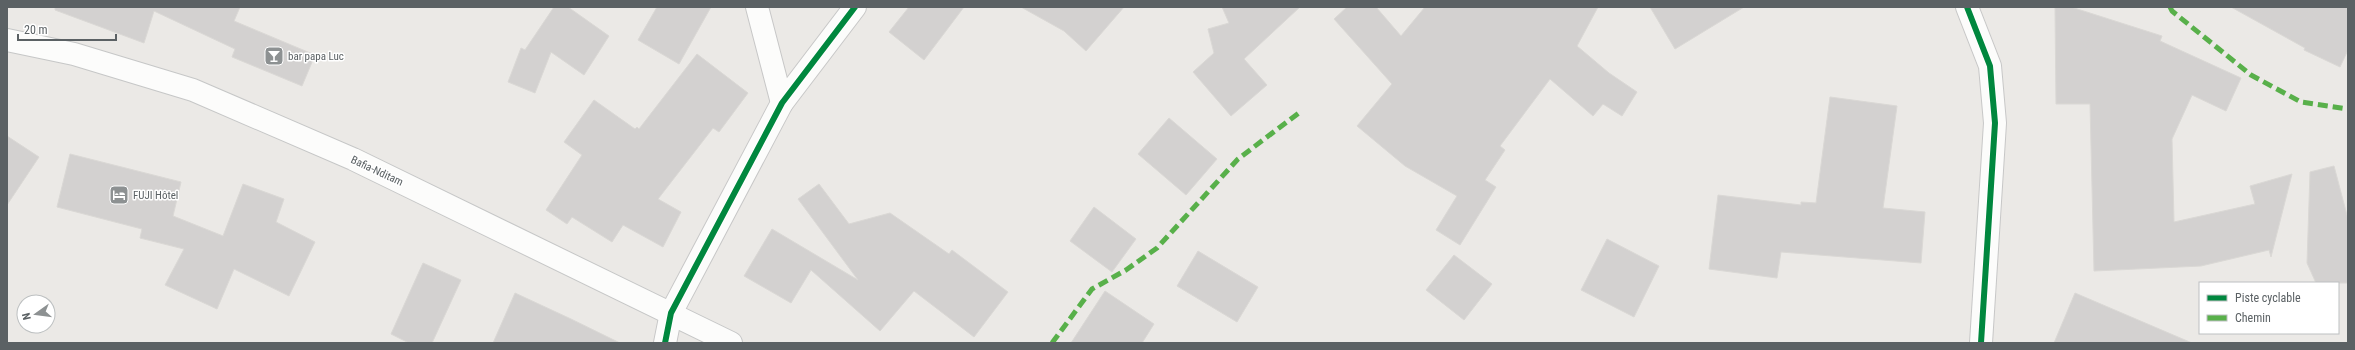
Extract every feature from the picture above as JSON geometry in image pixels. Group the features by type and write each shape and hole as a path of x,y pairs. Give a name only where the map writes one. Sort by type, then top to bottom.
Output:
{"street":[{"path":"757,7 782,104"},
{"path":"665,343 671,313 782,104 855,7"},
{"path":"1967,7 1990,66 1995,123 1982,343"},
{"name":"Bafia-Nditam","path":"7,40 74,54 193,90 353,159 731,343"}],"building":[{"path":"55,7 240,7 234,21 315,55 302,86 232,57 235,49 154,11 144,43 55,10"},
{"path":"554,7 568,7 609,36 584,75 551,52 535,93 508,82 521,48 525,50"},
{"path":"657,7 711,7 679,64 638,40"},
{"path":"909,7 964,7 924,60 889,32"},
{"path":"1021,7 1124,7 1086,51 1064,31"},
{"path":"1222,7 1300,7 1244,59 1267,85 1231,116 1193,72 1214,53 1208,29 1229,23"},
{"path":"1347,7 1376,7 1401,36 1425,7 1598,7 1577,46 1609,73 1637,92 1622,116 1603,104 1593,116 1550,79 1500,146 1505,150 1485,180 1496,187 1460,245 1436,230 1457,196 1405,166 1357,126 1392,84 1334,19"},
{"path":"1650,7 1744,7 1675,49"},
{"path":"2055,7 2071,7 2162,36 2160,41 2241,78 2226,111 2192,95 2172,139 2174,222 2255,204 2250,186 2292,174 2271,257 2269,250 2201,266 2094,271 2090,104 2056,104"},
{"path":"2231,7 2348,7 2348,50 2340,67 2304,50 2305,48"},
{"path":"697,54 748,93 719,132 713,128 658,199 681,212 663,247 623,225 612,242 572,217 567,224 546,210 582,155 564,142 594,100 635,129 637,127 639,129"},
{"path":"1830,97 1897,106 1883,208 1925,212 1921,263 1781,252 1777,278 1709,269 1718,195 1801,205 1801,202 1816,203"},
{"path":"1169,118 1217,159 1186,195 1138,154"},
{"path":"7,136 39,157 7,205"},
{"path":"70,154 181,182 173,216 223,236 243,184 284,199 276,222 315,242 289,296 234,269 217,309 165,285 184,249 140,238 142,229 57,207"},
{"path":"2334,166 2348,219 2348,283 2316,282 2307,263 2310,172"},
{"path":"819,184 849,224 890,213 949,254 952,250 1008,292 974,337 914,291 880,331 811,270 791,303 744,276 772,229 858,280 798,199"},
{"path":"1094,207 1136,239 1112,272 1070,241"},
{"path":"1607,239 1659,266 1634,317 1581,290"},
{"path":"1198,251 1258,287 1237,322 1177,286"},
{"path":"1454,255 1492,284 1464,320 1426,290"},
{"path":"423,263 461,280 432,343 409,343 391,334"},
{"path":"1105,291 1154,324 1142,343 1071,343"},
{"path":"515,293 571,319 620,343 493,343"},
{"path":"2075,293 2192,343 2054,343"}],"marked path":[{"path":"2170,7 2172,11 2251,75 2301,102 2348,109"},
{"path":"1052,343 1092,289 1126,270 1157,248 1238,159 1300,112"}],"cycle path":[{"path":"665,343 671,313 782,103 855,7"},
{"path":"1967,7 1990,66 1995,123 1981,343"}],"place":[{"name":"bar papa Luc","path":"274,56"},
{"name":"FUJI Hôtel","path":"119,195"}]}
